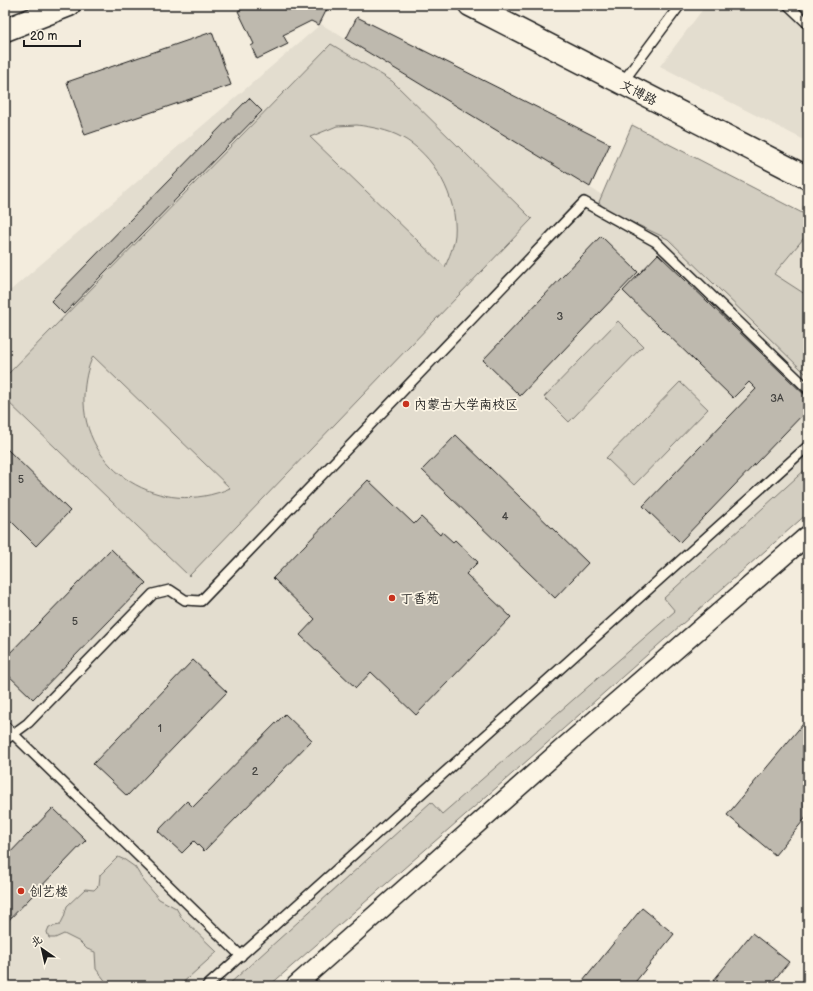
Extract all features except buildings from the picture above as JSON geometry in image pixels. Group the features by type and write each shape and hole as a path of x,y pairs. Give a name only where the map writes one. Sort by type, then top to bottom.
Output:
{"street":[{"path":"5,30 68,5"},
{"name":"文博路","path":"470,5 808,178"},
{"path":"295,986 565,746 808,535"}],"lane":[{"path":"622,83 680,5"},
{"path":"788,5 808,24"},
{"path":"5,740 28,723 154,594 170,590 185,600 201,601 584,202 656,242 808,389"},
{"path":"207,986 808,446"},
{"path":"5,726 241,956"}],"shaded area":[{"path":"706,5 808,5 808,142 660,66"},
{"name":"内蒙古大学南校区","path":"321,24 602,195 632,125 808,216 808,513 269,986 5,986 5,295"},
{"path":"331,44 392,81 532,219 189,576 5,399 5,377","holes":["357,125 380,129 401,137 424,154 442,178 448,192 455,221 454,243 445,267 310,137 337,126","93,356 230,488 204,496 178,497 153,492 130,482 111,466 96,446 87,422 84,390 88,370"]},
{"path":"632,125 808,216 808,233 774,274 808,296 808,372 806,374 668,239 604,209 599,202"},
{"path":"618,321 643,346 569,422 544,397"},
{"path":"680,382 708,409 634,485 606,458"},
{"path":"808,467 808,513 269,986 227,986 431,802 442,814 675,611 664,598"},
{"path":"118,857 135,867 143,880 159,899 176,908 182,918 217,952 179,986 108,986 96,969 95,952 87,949 80,942 64,934 55,938 49,938 47,932 49,927 60,925 67,906 85,889 94,890 99,885 100,875"}],"place":[{"name":"内蒙古大学南校区","path":"406,404"},
{"name":"丁香苑","path":"392,598"},
{"name":"创艺楼","path":"21,891"}]}
